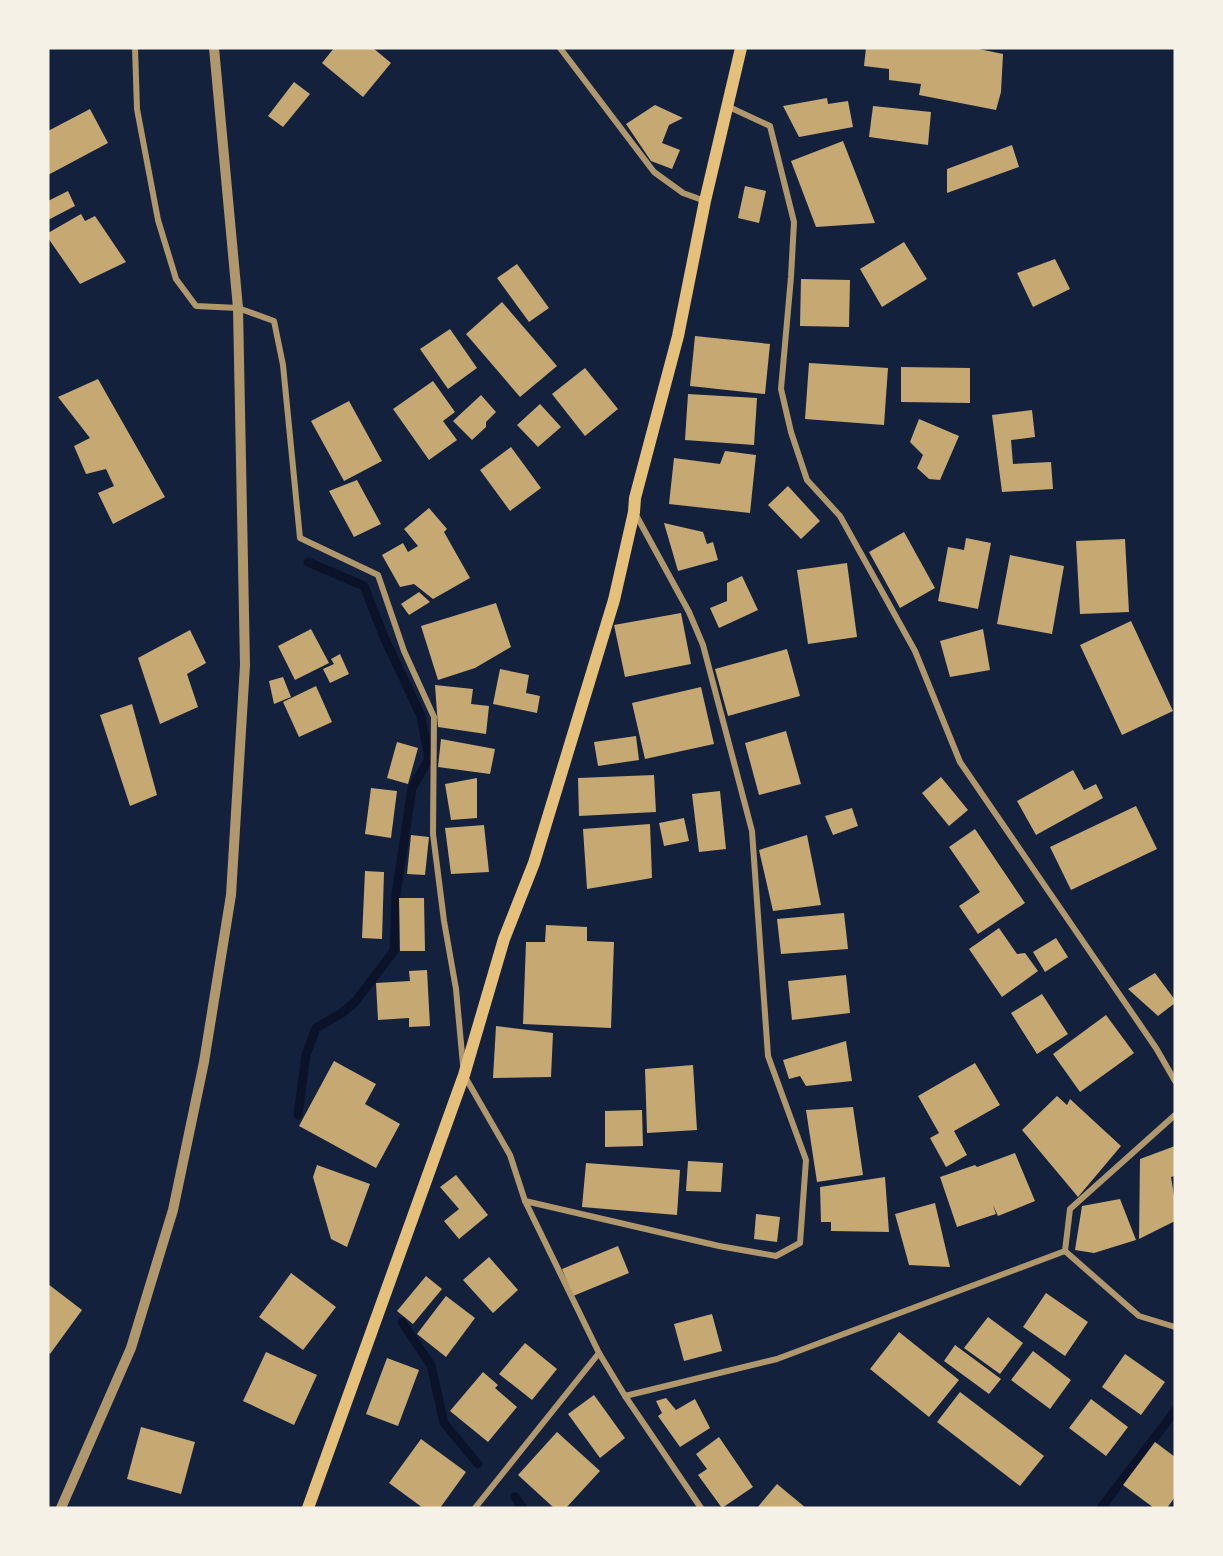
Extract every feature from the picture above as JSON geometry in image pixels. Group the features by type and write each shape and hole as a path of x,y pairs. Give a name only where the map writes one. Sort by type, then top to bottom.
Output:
{"main road":[{"path":"308,1508 464,1075 504,939 534,863 614,600 634,512 635,498 678,336 705,201 741,48"}],"street":[{"path":"135,48 137,109 158,220 176,279 196,306 238,308 274,321 283,365 300,538 378,575 404,651 434,717 433,834 444,921 456,989 464,1075 510,1155 525,1201 599,1353 625,1396 701,1508"},
{"path":"61,1508 131,1348 173,1210 204,1062 231,895 245,665 238,308 214,48"},
{"path":"560,48 654,171 683,193 705,201"},
{"path":"727,106 770,126 794,222 792,278 781,389 791,432 807,480 840,516 915,651 960,762 1156,1048 1175,1082"},
{"path":"525,1201 719,1246 776,1256 800,1243 806,1160 768,1056 752,831 703,645 689,612 634,512"},
{"path":"1065,1251 1070,1209 1175,1114"},
{"path":"1065,1251 1139,1316 1175,1327"},
{"path":"625,1396 777,1359 1065,1251"},
{"path":"475,1508 599,1353"}],"building":[{"path":"334,48 373,48 391,63 363,97 322,63"},
{"path":"866,48 974,48 1003,54 1001,92 996,110 919,95 921,84 889,80 889,69 864,66"},
{"path":"294,82 310,94 283,127 268,116"},
{"path":"827,98 828,104 848,101 853,127 799,137 783,106"},
{"path":"655,105 683,118 669,125 662,143 680,150 672,169 651,161 626,124"},
{"path":"873,106 931,112 928,145 869,137"},
{"path":"90,109 108,143 48,175 48,131"},
{"path":"843,141 875,223 816,227 791,161"},
{"path":"1012,145 1019,167 947,193 947,169"},
{"path":"745,186 766,191 759,223 738,218"},
{"path":"68,191 75,206 48,220 48,201"},
{"path":"81,214 85,221 95,216 126,262 80,284 48,238 48,233"},
{"path":"904,242 927,279 882,307 860,269"},
{"path":"1055,259 1070,289 1033,307 1017,273"},
{"path":"517,264 549,308 529,322 497,278"},
{"path":"801,279 850,280 849,327 800,326"},
{"path":"502,302 557,366 520,397 466,334"},
{"path":"450,329 477,368 448,389 420,349"},
{"path":"695,336 770,344 765,394 690,386"},
{"path":"809,363 888,368 884,425 805,419"},
{"path":"901,367 970,368 970,403 901,402"},
{"path":"585,368 618,409 585,436 552,394"},
{"path":"98,379 165,497 113,524 98,493 114,486 106,469 86,474 74,446 90,438 58,397"},
{"path":"433,381 455,412 443,421 457,440 429,460 393,409"},
{"path":"688,394 757,398 754,445 685,440"},
{"path":"481,395 496,412 486,422 486,427 472,440 453,421"},
{"path":"349,401 382,461 344,481 311,421"},
{"path":"540,404 561,427 538,447 517,425"},
{"path":"1032,410 1035,437 1011,440 1013,464 1051,462 1053,489 1002,492 992,415"},
{"path":"919,419 959,436 940,480 929,479 917,468 923,455 910,442"},
{"path":"511,447 541,488 510,511 480,470"},
{"path":"725,451 756,455 750,513 669,504 674,458 720,464"},
{"path":"357,480 381,524 354,537 329,491"},
{"path":"788,486 820,521 801,539 768,505"},
{"path":"429,508 447,529 444,532 470,578 433,599 414,584 400,587 382,555 403,543 408,552 418,546 404,529"},
{"path":"664,523 703,532 707,544 713,542 718,560 678,571"},
{"path":"904,532 935,588 900,608 869,552"},
{"path":"966,538 991,543 978,609 938,601 948,547 964,550"},
{"path":"1125,539 1129,612 1080,614 1076,541"},
{"path":"1010,555 1064,566 1052,634 997,624"},
{"path":"847,563 857,637 808,644 797,570"},
{"path":"742,576 758,610 719,628 710,608 727,601 727,583"},
{"path":"419,592 430,602 409,615 401,604"},
{"path":"496,603 511,647 475,668 438,680 421,626"},
{"path":"681,613 691,664 625,677 614,625"},
{"path":"1131,621 1173,711 1122,735 1080,645"},
{"path":"311,629 329,663 295,680 278,646"},
{"path":"983,629 990,670 950,677 940,641"},
{"path":"190,630 206,663 187,674 198,707 160,724 138,658"},
{"path":"787,649 800,696 728,716 715,669"},
{"path":"340,654 349,674 330,683 323,669 334,664 331,659"},
{"path":"500,669 529,675 526,693 540,696 537,713 493,704"},
{"path":"283,677 291,697 274,704 269,681"},
{"path":"435,685 473,689 471,704 489,706 486,734 438,727"},
{"path":"316,686 332,722 299,737 283,702"},
{"path":"701,687 714,744 645,759 632,703"},
{"path":"132,704 157,795 130,806 100,715"},
{"path":"786,731 801,784 759,795 745,743"},
{"path":"636,736 639,760 598,766 594,742"},
{"path":"441,739 495,749 490,774 438,767"},
{"path":"397,742 418,748 408,784 387,778"},
{"path":"1073,770 1084,790 1096,784 1103,798 1036,835 1017,801"},
{"path":"654,775 656,812 579,816 578,778"},
{"path":"941,777 968,810 949,826 922,793"},
{"path":"477,778 477,818 451,820 445,784"},
{"path":"371,788 397,791 391,838 365,834"},
{"path":"720,791 726,849 699,852 692,794"},
{"path":"1136,806 1157,849 1071,890 1050,847"},
{"path":"852,808 858,826 833,835 825,816"},
{"path":"684,818 689,841 664,846 659,823"},
{"path":"650,824 652,878 587,889 583,829"},
{"path":"484,825 489,872 451,874 445,828"},
{"path":"975,829 1025,903 978,934 959,906 980,892 949,847"},
{"path":"411,835 429,837 425,875 407,874"},
{"path":"807,835 821,905 773,911 759,850"},
{"path":"365,871 384,872 382,939 362,938"},
{"path":"399,898 424,898 425,951 400,951"},
{"path":"844,913 848,949 781,954 777,919"},
{"path":"546,925 587,927 587,941 614,942 611,1028 523,1024 526,942 545,942"},
{"path":"999,928 1017,954 1025,953 1038,971 1002,997 969,949"},
{"path":"1056,938 1068,957 1045,972 1033,952"},
{"path":"427,970 430,1026 409,1027 409,1018 378,1020 376,983 410,981 409,971"},
{"path":"1155,973 1175,1000 1175,1003 1158,1016 1128,989"},
{"path":"846,975 850,1013 792,1020 788,981"},
{"path":"1042,994 1068,1034 1037,1054 1011,1013"},
{"path":"1106,1015 1134,1053 1080,1092 1053,1054"},
{"path":"496,1026 553,1033 551,1077 493,1078"},
{"path":"846,1041 852,1081 806,1086 800,1076 789,1079 783,1060"},
{"path":"334,1061 376,1084 365,1104 400,1124 376,1168 299,1126"},
{"path":"975,1063 1000,1105 954,1131 967,1155 946,1167 930,1138 939,1133 918,1096"},
{"path":"693,1065 697,1130 647,1133 645,1069"},
{"path":"1057,1096 1067,1105 1070,1099 1121,1146 1078,1197 1022,1130"},
{"path":"853,1107 863,1175 817,1182 806,1110"},
{"path":"642,1110 643,1146 605,1147 605,1111"},
{"path":"1175,1146 1175,1176 1171,1177 1175,1221 1139,1239 1140,1159"},
{"path":"1015,1153 1035,1201 998,1216 993,1205 996,1214 957,1227 940,1177"},
{"path":"688,1161 723,1163 721,1192 686,1191"},
{"path":"586,1163 680,1170 677,1215 582,1207"},
{"path":"317,1165 370,1184 347,1247 331,1239 313,1177"},
{"path":"456,1175 488,1215 459,1239 444,1221 459,1209 440,1187"},
{"path":"885,1177 889,1232 831,1231 831,1222 821,1222 820,1187"},
{"path":"1120,1199 1136,1240 1094,1253 1075,1250 1082,1206"},
{"path":"935,1203 950,1267 909,1265 895,1214"},
{"path":"756,1214 780,1217 777,1242 754,1239"},
{"path":"618,1246 629,1273 573,1296 562,1269"},
{"path":"489,1257 518,1290 493,1313 463,1280"},
{"path":"291,1273 336,1307 303,1350 259,1317"},
{"path":"426,1276 442,1289 413,1324 397,1311"},
{"path":"48,1284 82,1310 50,1354 48,1352"},
{"path":"1046,1293 1088,1322 1065,1356 1023,1327"},
{"path":"446,1296 475,1318 446,1357 417,1334"},
{"path":"712,1314 722,1351 684,1361 674,1324"},
{"path":"988,1317 1023,1343 1000,1374 964,1348"},
{"path":"899,1332 959,1380 929,1417 870,1369"},
{"path":"525,1343 557,1369 532,1400 499,1374"},
{"path":"955,1345 1001,1379 989,1394 944,1361"},
{"path":"1033,1351 1071,1380 1050,1409 1011,1380"},
{"path":"266,1352 317,1375 294,1425 243,1401"},
{"path":"1125,1354 1165,1382 1141,1415 1102,1387"},
{"path":"387,1358 419,1370 398,1426 366,1414"},
{"path":"483,1372 498,1385 495,1388 517,1407 488,1442 450,1411"},
{"path":"960,1392 1044,1456 1020,1486 937,1422"},
{"path":"594,1395 625,1438 600,1458 568,1414"},
{"path":"666,1398 676,1410 695,1399 710,1428 680,1447 658,1416 662,1413 656,1401"},
{"path":"1091,1399 1128,1427 1106,1456 1069,1428"},
{"path":"141,1427 195,1442 181,1494 127,1479"},
{"path":"557,1432 600,1471 566,1508 554,1508 518,1475"},
{"path":"719,1437 753,1487 722,1508 698,1475 707,1469 696,1454"},
{"path":"421,1439 466,1472 440,1508 423,1508 389,1483"},
{"path":"1155,1442 1175,1457 1175,1497 1167,1508 1154,1508 1123,1485"},
{"path":"777,1484 806,1508 757,1508"}],"waterway":[{"path":"298,1115 306,1055 316,1028 342,1013 355,1002 394,951 396,895 412,788 429,759 421,716 384,637 364,586 308,562"},
{"path":"402,1322 431,1365 444,1423 478,1464"},
{"path":"1101,1508 1175,1411"},
{"path":"515,1497 523,1508"}]}
